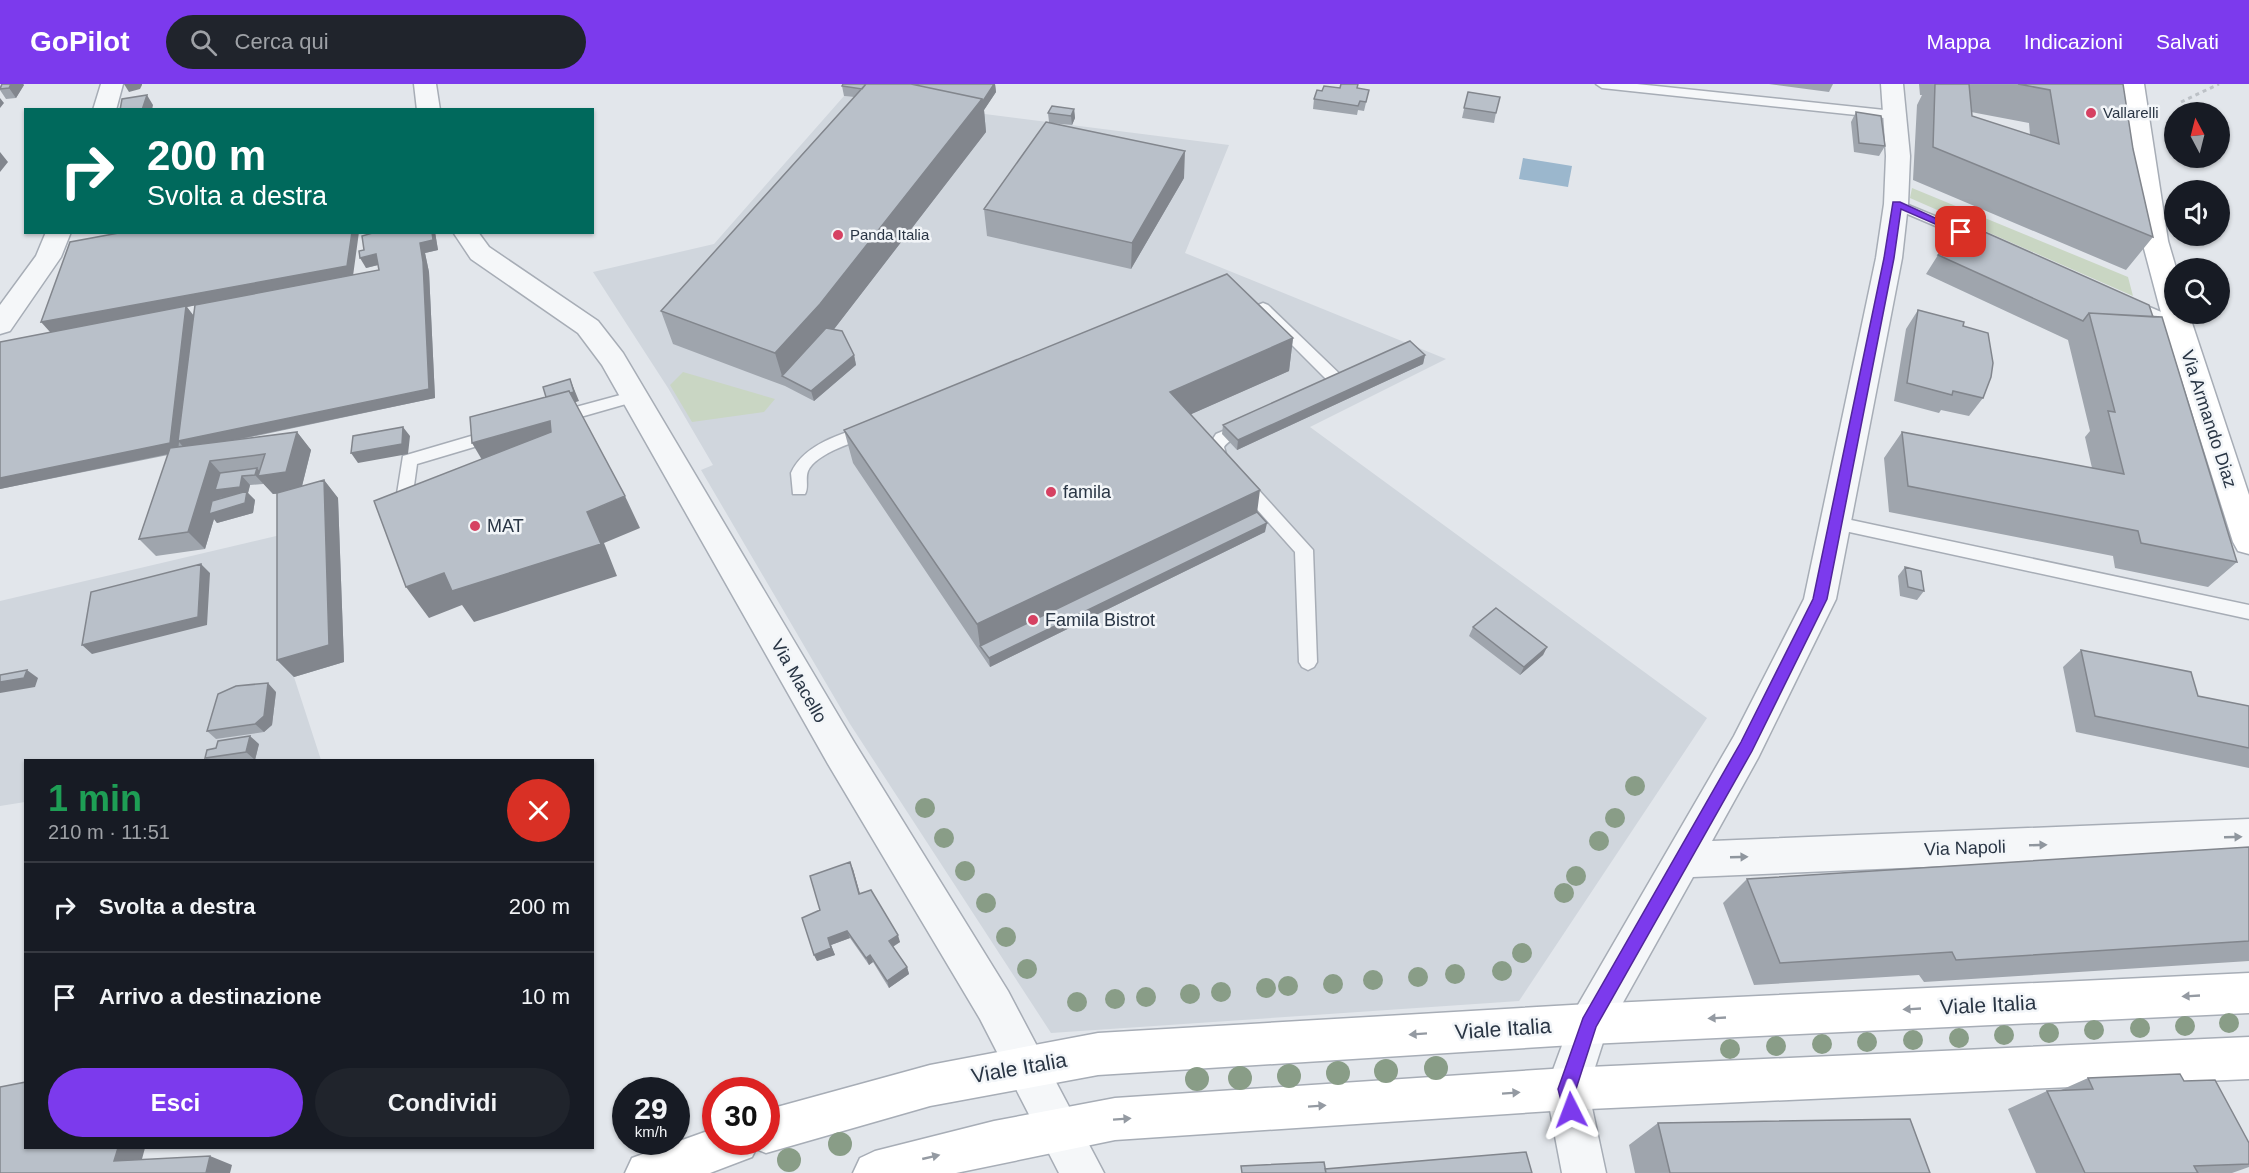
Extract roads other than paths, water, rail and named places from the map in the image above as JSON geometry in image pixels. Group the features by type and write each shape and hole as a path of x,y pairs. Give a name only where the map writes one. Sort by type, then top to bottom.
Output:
{"main road":[{"name":"Via Armando Diaz","path":"2133,84 2155,241 2164,273"},
{"name":"Via Armando Diaz","path":"2178,324 2249,542"},
{"name":"Viale Italia","path":"780,1128 912,1089 1025,1064 1098,1054 1589,1024 2249,993"},
{"path":"875,1173 926,1158 1115,1119 1567,1089 2249,1058"},
{"path":"647,1173 702,1154"}],"street":[{"path":"105,108 112,84"},
{"path":"425,84 429,108"},
{"path":"1584,1173 1567,1089 1589,1024 1746,747 1820,599 1889,258 1896,204 1898,156 1892,84"},
{"path":"0,325 48,257 58,234"},
{"name":"Via Macello","path":"466,234 480,253 588,327 613,360 841,753 994,1005 1082,1173"},
{"name":"Via Napoli","path":"1680,860 2249,836"}],"lane":[{"path":"1602,84 1894,115"},
{"path":"1896,204 1994,245"},
{"path":"2113,296 2164,318"},
{"path":"1263,308 1341,384 1319,394"},
{"path":"544,422 634,396"},
{"path":"1265,418 1222,438 1215,447 1219,456 1304,550 1308,662"},
{"path":"799,490 800,472 807,460 831,446 884,424"},
{"path":"404,500 409,460 510,431"},
{"path":"1837,523 2249,612"}],"water":[{"path":"1523,158 1572,166 1568,187 1519,179"}],"place":[{"name":"Vallarelli","path":"2091,113"},
{"name":"Panda Italia","path":"838,235"},
{"name":"famila","path":"1051,492"},
{"name":"MAT","path":"475,526"},
{"name":"Famila Bistrot","path":"1033,620"}]}
